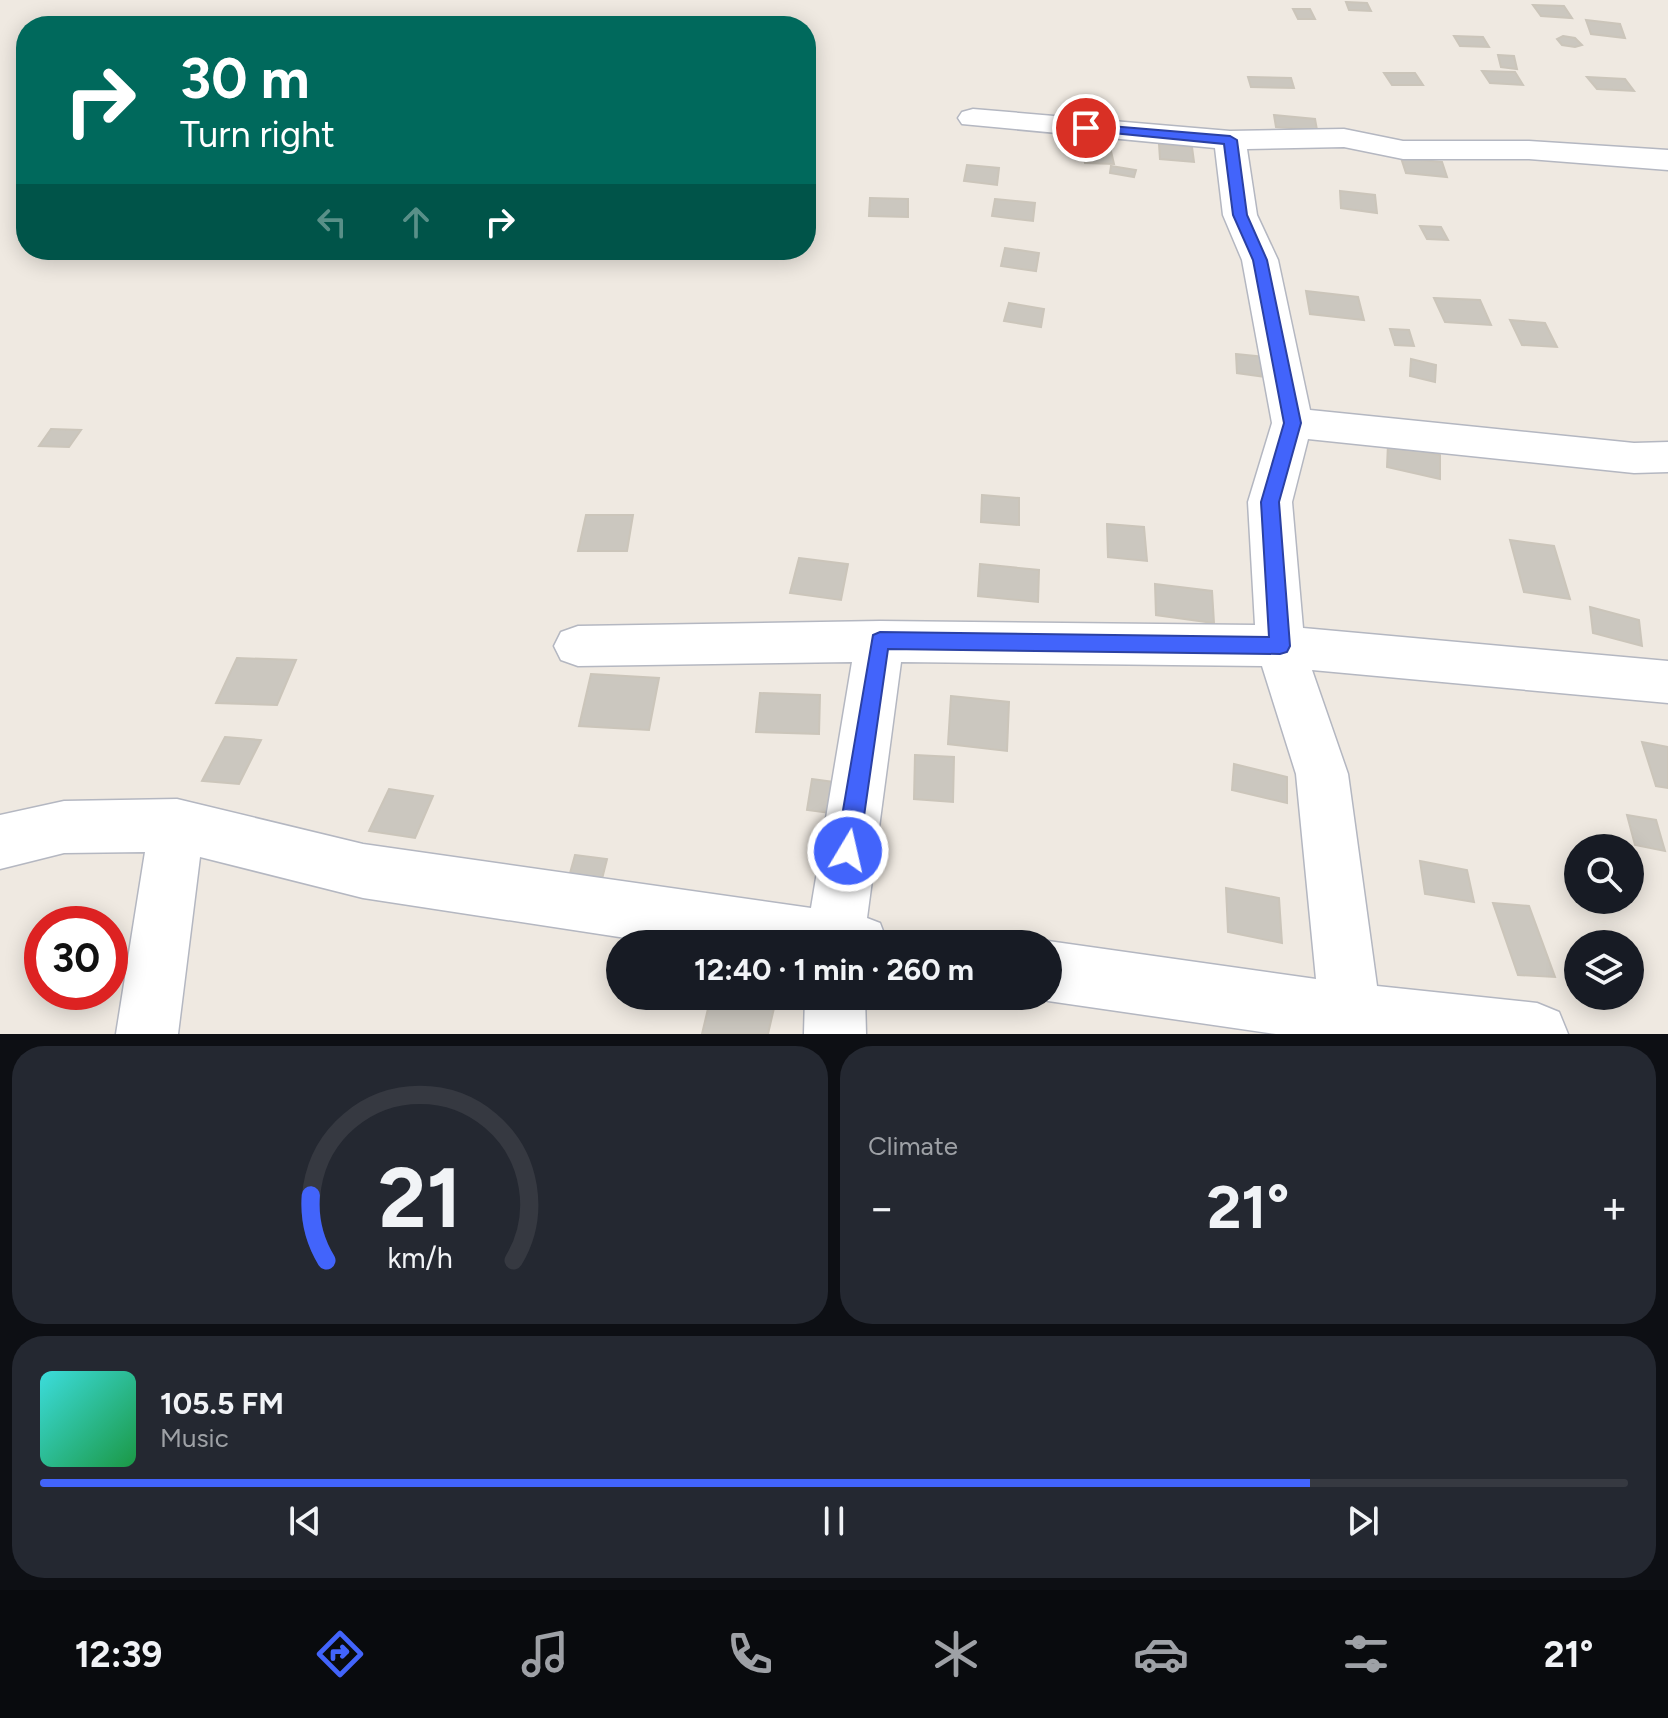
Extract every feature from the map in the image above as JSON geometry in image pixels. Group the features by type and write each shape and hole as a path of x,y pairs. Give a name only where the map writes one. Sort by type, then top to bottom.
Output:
{"street":[{"path":"973,118 1230,140 1344,138 1403,150 1529,150 1668,160"},
{"path":"1230,140 1240,215 1260,260 1292,423 1270,502 1280,646 1322,774 1350,1024"},
{"path":"1292,423 1634,458 1668,457"},
{"path":"843,930 880,641"},
{"path":"578,646 880,641 1280,646 1668,682"},
{"path":"147,1034 177,825"},
{"path":"0,842 64,827 177,825 363,871 694,930"},
{"path":"1062,973 1350,1024 1537,1034"},
{"path":"835,1034 837,1010"}],"building":[{"path":"1346,2 1367,3 1371,11 1349,10"},
{"path":"1533,5 1564,6 1572,18 1541,16"},
{"path":"1293,9 1310,9 1315,19 1298,19"},
{"path":"1586,20 1620,24 1625,38 1591,34"},
{"path":"1454,36 1483,37 1489,47 1460,46"},
{"path":"1563,36 1575,38 1582,45 1562,45 1557,39"},
{"path":"1498,55 1514,56 1517,69 1501,67"},
{"path":"1482,71 1515,72 1523,85 1490,83"},
{"path":"1384,73 1415,73 1423,85 1392,85"},
{"path":"1248,77 1291,78 1294,88 1251,87"},
{"path":"1587,77 1625,79 1634,91 1597,89"},
{"path":"1274,115 1315,119 1317,130 1276,127"},
{"path":"1159,144 1192,147 1194,162 1160,159"},
{"path":"1081,146 1110,147 1114,164 1085,163"},
{"path":"1401,158 1442,162 1447,177 1406,173"},
{"path":"967,165 999,168 997,185 964,181"},
{"path":"1111,166 1136,170 1134,177 1110,173"},
{"path":"1340,191 1375,195 1377,213 1341,208"},
{"path":"870,198 908,199 908,217 869,216"},
{"path":"995,199 1035,203 1033,221 992,216"},
{"path":"1420,226 1441,227 1448,240 1427,239"},
{"path":"1005,248 1039,253 1036,271 1001,266"},
{"path":"1306,291 1358,297 1364,320 1310,314"},
{"path":"1434,298 1480,300 1491,325 1445,322"},
{"path":"1009,303 1044,309 1041,327 1004,321"},
{"path":"1510,320 1545,323 1557,347 1522,345"},
{"path":"1390,329 1409,330 1414,346 1395,345"},
{"path":"1236,354 1265,357 1266,377 1237,373"},
{"path":"1411,359 1436,365 1435,382 1410,376"},
{"path":"51,429 81,430 69,447 39,446"},
{"path":"1388,444 1440,455 1440,479 1387,467"},
{"path":"982,495 1019,498 1019,525 981,522"},
{"path":"586,515 633,515 627,551 578,551"},
{"path":"1107,524 1144,527 1147,561 1108,557"},
{"path":"1510,540 1554,546 1570,599 1524,592"},
{"path":"799,558 848,564 841,600 790,593"},
{"path":"980,564 1039,570 1038,602 978,596"},
{"path":"1155,584 1212,591 1214,623 1156,615"},
{"path":"1590,607 1639,620 1642,646 1593,633"},
{"path":"237,658 296,660 277,705 216,703"},
{"path":"591,674 659,678 649,730 579,726"},
{"path":"760,693 820,695 819,734 756,732"},
{"path":"951,696 1009,702 1007,751 948,744"},
{"path":"225,737 261,740 239,784 202,781"},
{"path":"1642,742 1668,747 1668,788 1656,786"},
{"path":"915,755 954,757 953,802 914,799"},
{"path":"1234,764 1287,777 1287,803 1232,790"},
{"path":"812,779 842,783 837,814 807,810"},
{"path":"389,789 433,796 415,838 369,831"},
{"path":"1627,815 1656,820 1665,851 1644,847 1644,834 1632,834"},
{"path":"575,855 607,859 600,887 567,884"},
{"path":"1420,861 1467,870 1474,902 1425,894"},
{"path":"1226,888 1279,898 1282,943 1228,932"},
{"path":"1493,903 1529,906 1555,977 1518,975"},
{"path":"708,1010 774,1010 768,1034 702,1034"}],"route":[{"path":"848,851 880,641 1280,646 1270,502 1292,423 1260,260 1240,215 1230,140 1086,128"}]}
